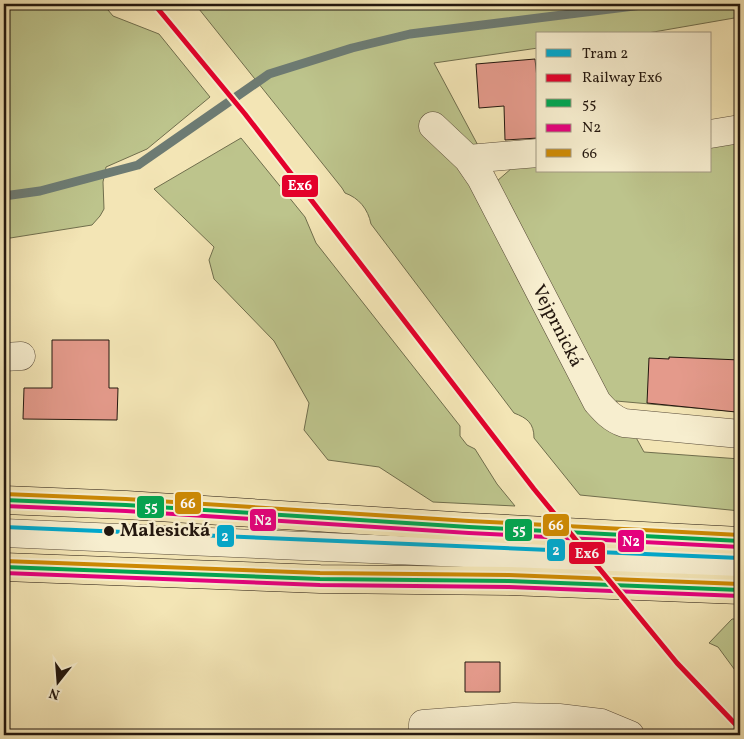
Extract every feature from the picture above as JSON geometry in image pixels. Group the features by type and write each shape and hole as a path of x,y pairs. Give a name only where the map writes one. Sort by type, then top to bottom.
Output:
{"main road":[{"path":"4,500 144,506 469,527 740,541"},
{"path":"4,568 320,579 509,581 740,590"}],"street":[{"name":"Vejprnická","path":"433,126 468,159 480,178 597,402 608,414 615,420 624,423 740,434"},
{"path":"712,134 740,128"},
{"path":"468,159 536,153"},
{"path":"4,533 740,565"},
{"path":"423,730 514,717 559,718 600,723 630,735"}],"green space":[{"path":"4,4 103,4 113,16 159,34 210,97 147,149 106,167 103,182 104,209 92,225 4,239"},
{"path":"195,4 740,4 740,17 654,32 536,32 536,48 434,63 497,181 512,168 536,166 536,172 712,172 712,145 740,140 740,412 616,401 644,452 740,459 740,511 580,495 534,438 533,428 529,422 514,413 371,224 368,214 362,205 355,198 345,193"},
{"path":"241,138 305,217 316,243 460,426 460,436 467,445 475,449 497,484 515,506 433,502 379,467 328,460 304,430 309,403 274,341 214,279 209,260 214,247 154,189"},
{"path":"732,619 740,619 740,677 718,647 709,643"}],"building":[{"path":"535,59 536,138 505,140 504,106 479,108 476,64"},
{"path":"52,340 109,340 109,388 118,388 117,420 23,419 24,388 52,388"},
{"path":"669,357 740,360 740,410 736,410 736,412 647,403 649,358 669,359"},
{"path":"465,662 500,662 500,692 465,692"}],"waterway":[{"path":"4,196 40,191 138,165 269,74 352,48 410,34 650,4"}],"tram line":[{"name":"2","path":"4,527 740,558"}],"rail line":[{"name":"Ex6","path":"154,4 245,114 534,489 677,663 740,729"}],"transit line":[{"name":"66","path":"4,494 126,499 469,521 740,535"},
{"name":"55","path":"4,500 126,505 469,527 740,541"},
{"name":"N2","path":"4,506 126,511 469,533 740,547"},
{"name":"66","path":"4,561 320,573 509,575 740,584"},
{"name":"55","path":"4,567 320,579 509,581 740,590"},
{"name":"N2","path":"4,573 320,585 509,587 740,596"}],"place":[{"name":"Malesická","path":"109,531"}]}
